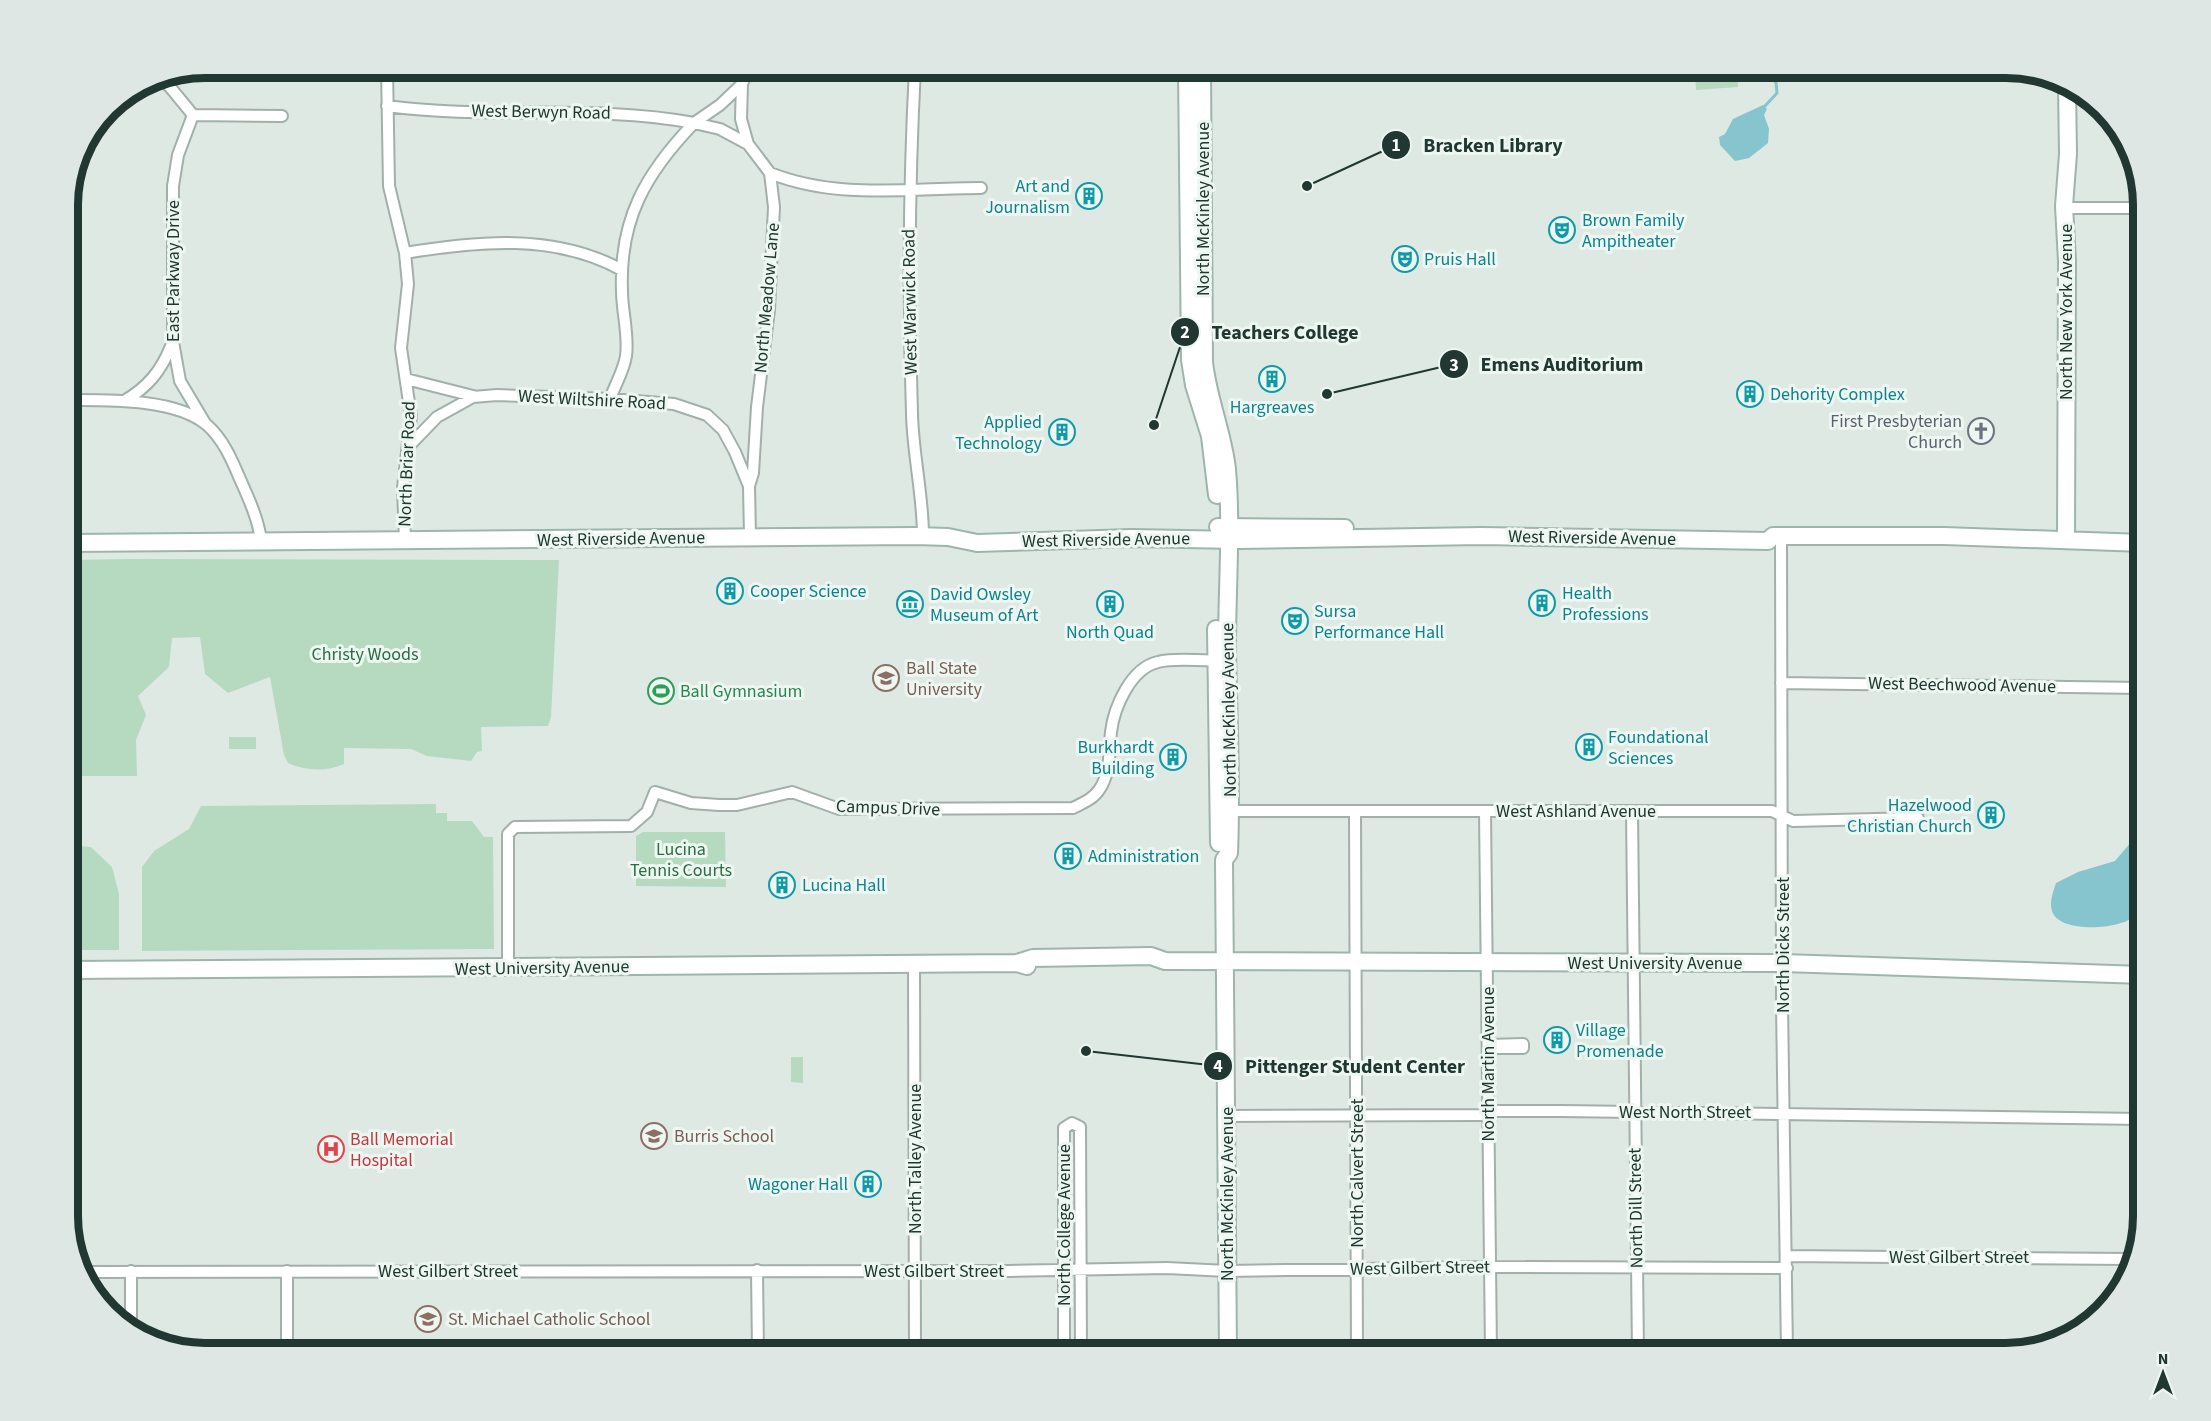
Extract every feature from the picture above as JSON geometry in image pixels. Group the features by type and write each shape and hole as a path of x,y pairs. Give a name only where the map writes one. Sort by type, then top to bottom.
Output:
{"street":[{"name":"North Briar Road","path":"387,78 389,186 405,253 408,285 401,348 411,416 410,445 403,488 405,540"},
{"path":"610,399 626,356 622,270 630,225 644,186 666,153 694,123 726,100 742,84 745,78"},
{"name":"West Warwick Road","path":"914,78 909,188 912,416 923,536"},
{"name":"North McKinley Avenue","path":"1187,78 1190,360 1194,385 1214,459 1221,530"},
{"name":"North McKinley Avenue","path":"1202,78 1204,362 1226,467 1221,530 1222,660 1231,811 1229,853 1224,860 1223,960 1228,1343"},
{"path":"167,84 193,115 282,116"},
{"path":"742,84 741,119 748,144 770,173 790,181 821,188 851,190 981,188"},
{"name":"North New York Avenue","path":"2066,539 2067,94"},
{"name":"West Berwyn Road","path":"387,106 422,110 598,112 648,116 720,129 748,144"},
{"name":"East Parkway Drive","path":"193,115 178,154 173,186 173,342 180,381 205,423 232,460 256,515 261,540"},
{"name":"North Meadow Lane","path":"750,537 749,486 753,473 757,406 772,268 774,207 770,173"},
{"path":"2065,208 2133,208"},
{"path":"405,253 490,243 535,243 567,249 622,270"},
{"path":"124,400 152,380 164,364 173,342"},
{"path":"406,380 474,397"},
{"name":"West Wiltshire Road","path":"410,445 437,417 474,397 497,395 674,404 707,415 723,430 749,486"},
{"path":"78,400 124,400 164,406 205,423"},
{"name":"West Riverside Avenue","path":"78,543 923,536 948,537 977,543 1221,530 1767,541 1777,536 2066,539 2133,542"},
{"name":"North Dicks Street","path":"1777,536 1781,684 1787,1343"},
{"path":"1222,660 1220,852 1224,860"},
{"name":"Campus Drive","path":"508,969 508,834 515,827 631,826 647,812 655,792 691,803 719,805 737,805 792,792 839,809 1073,808 1087,801 1106,779 1112,729 1118,706 1135,678 1158,662 1222,660"},
{"name":"West Beechwood Avenue","path":"1781,684 2133,688"},
{"name":"West Ashland Avenue","path":"1231,811 1772,812 1793,820 1918,818"},
{"name":"North Martin Avenue","path":"1485,811 1491,1343"},
{"name":"North Dill Street","path":"1632,811 1638,1343"},
{"name":"North Calvert Street","path":"1355,812 1357,1343"},
{"name":"West University Avenue","path":"78,970 508,969 1017,963 1034,958 1151,956 1165,961 1783,963 2133,975"},
{"name":"North Talley Avenue","path":"914,964 915,1343"},
{"name":"West North Street","path":"1226,1116 1784,1112 2133,1119"},
{"name":"North College Avenue","path":"1064,1343 1064,1128 1072,1123 1080,1127 1081,1343"},
{"name":"West Gilbert Street","path":"1786,1256 2125,1259"},
{"name":"West Gilbert Street","path":"91,1272 1786,1268"},
{"path":"757,1270 758,1343"},
{"path":"131,1271 131,1320"},
{"path":"287,1271 287,1343"}],"green space":[{"path":"1695,78 1738,78 1738,87 1696,90"},
{"name":"Christy Woods","path":"78,560 559,560 551,717 548,726 481,727 482,751 477,752 471,761 427,756 411,749 344,748 344,764 316,770 301,768 288,763 284,755 270,677 228,693 205,674 200,637 172,638 169,667 138,696 146,715 136,740 137,776 78,776"},
{"path":"229,737 256,737 256,749 229,749"},
{"path":"436,804 436,813 447,813 447,821 472,821 484,837 493,837 494,949 142,951 142,867 154,851 189,829 201,806"},
{"name":"Lucina Tennis Courts","path":"643,832 725,832 726,887 636,886 636,836"},
{"path":"78,846 91,847 112,867 119,894 119,950 78,950"},
{"path":"791,1057 803,1057 803,1083 791,1082"}],"water":[{"path":"1763,105 1767,109 1764,115 1769,129 1768,143 1749,158 1735,161 1720,145 1719,137 1725,134 1733,119"},
{"path":"2133,840 2133,917 2118,924 2091,927 2066,923 2057,918 2052,911 2051,904 2056,883 2078,872 2115,861"}],"waterway":[{"path":"1765,106 1777,93 1773,78"}],"place":[{"name":"Bracken Library","path":"1307,186"},
{"name":"Art and Journalism","path":"1089,196"},
{"name":"Brown Family Ampitheater","path":"1562,230"},
{"name":"Pruis Hall","path":"1405,259"},
{"name":"Hargreaves","path":"1272,379"},
{"name":"Emens Auditorium","path":"1327,394"},
{"name":"Dehority Complex","path":"1750,394"},
{"name":"Teachers College","path":"1154,425"},
{"name":"First Presbyterian Church","path":"1981,431"},
{"name":"Applied Technology","path":"1062,432"},
{"name":"Cooper Science","path":"730,591"},
{"name":"Health Professions","path":"1542,603"},
{"name":"David Owsley Museum of Art","path":"910,604"},
{"name":"North Quad","path":"1110,604"},
{"name":"Sursa Performance Hall","path":"1295,621"},
{"name":"Ball State University","path":"886,678"},
{"name":"Ball Gymnasium","path":"661,691"},
{"name":"Foundational Sciences","path":"1589,747"},
{"name":"Burkhardt Building","path":"1173,757"},
{"name":"Hazelwood Christian Church","path":"1991,815"},
{"name":"Administration","path":"1068,856"},
{"name":"Lucina Hall","path":"782,885"},
{"name":"Village Promenade","path":"1557,1040"},
{"name":"Pittenger Student Center","path":"1086,1051"},
{"name":"Burris School","path":"654,1136"},
{"name":"Ball Memorial Hospital","path":"331,1149"},
{"name":"Wagoner Hall","path":"868,1184"},
{"name":"St. Michael Catholic School","path":"428,1319"}]}
